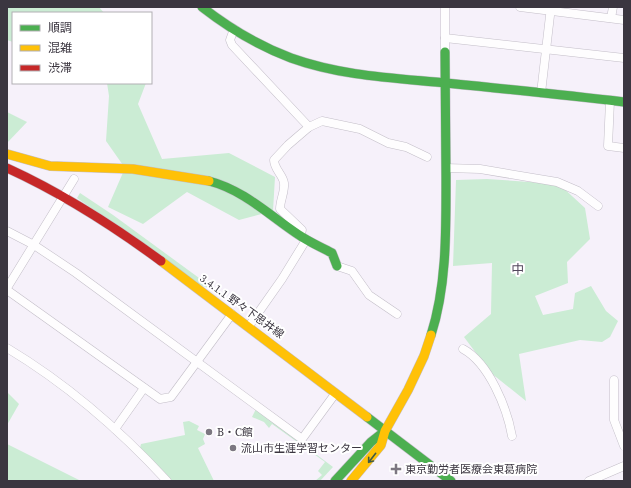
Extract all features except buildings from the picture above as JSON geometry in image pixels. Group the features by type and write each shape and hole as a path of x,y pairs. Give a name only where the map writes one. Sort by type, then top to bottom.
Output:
{"street":[{"path":"202,7 234,29 281,54 307,63 353,72 624,102"},
{"path":"351,481 381,445 385,431 416,374 436,319 444,268 446,168 444,82 445,7"},
{"path":"520,7 550,9 624,20"},
{"path":"612,18 613,7"},
{"path":"541,93 550,9"},
{"path":"234,29 230,40 232,45 309,127"},
{"path":"445,38 546,48 624,58"},
{"path":"610,100 608,146 624,148"},
{"path":"249,326 282,280 303,238 302,230 280,209 284,191 284,181 274,165 274,160 288,144 309,127 322,121 360,128 388,143 406,147 427,157"},
{"path":"7,154 50,166 133,169 215,182 235,190 303,238 332,253 338,266 352,271 369,295 397,314"},
{"name":"3.4.1.1 野々下思井線","path":"7,168 35,180 65,196 112,226 249,326 335,394 451,481"},
{"path":"446,168 480,169 557,182 578,191 598,206"},
{"path":"74,179 7,289 160,399 171,397 232,314"},
{"path":"7,231 34,245 117,302 302,439 335,394"},
{"path":"7,348 55,380 115,429 167,481"},
{"path":"463,349 472,354 483,366 504,407 512,436"},
{"path":"614,380 614,420 624,446"},
{"path":"115,429 144,388"},
{"path":"336,481 372,439 385,431"},
{"path":"588,481 624,466"}],"green space":[{"path":"7,7 99,7 103,12 12,12 12,42 7,40"},
{"path":"107,84 146,84 138,104 162,159 229,153 275,177 273,211 239,220 187,192 143,224 108,207 125,168 106,141 109,96"},
{"path":"7,112 27,122 7,143"},
{"path":"487,179 559,184 585,208 590,239 567,262 568,283 535,296 543,315 573,309 575,293 591,286 606,311 618,321 610,337 602,342 580,340 519,354 526,401 491,373 464,337 491,314 492,263 453,266 456,180"},
{"path":"80,193 113,215 210,286 208,288 200,285 77,198"},
{"path":"7,392 19,404 7,425"},
{"path":"256,409 333,467 320,481 315,481 322,475 318,471 325,462 272,424 269,428 264,422 252,417"},
{"path":"189,421 199,426 197,430 205,434 203,439 205,444 198,448 214,481 172,481 140,448 141,444 185,435 183,422"},
{"path":"7,444 81,481 7,481"}],"traffic: fast":[{"path":"202,7 234,29 267,48 291,58 329,69 387,78 624,102"},
{"path":"431,335 443,277 445,237 445,52"},
{"path":"209,181 222,185 245,197 303,238 332,253 337,266"},
{"path":"367,417 451,481"},
{"path":"335,481 371,442 385,431"}],"traffic: slow":[{"path":"7,154 50,166 133,169 209,181"},
{"path":"161,261 367,417"},
{"path":"351,481 381,445 385,431 408,390 424,356 431,335"}],"traffic: jam":[{"path":"7,168 86,210 161,261"}],"place":[{"name":"B・C館","path":"209,432"},
{"name":"流山市生涯学習センター","path":"233,448"},
{"name":"東京勤労者医療会東葛病院","path":"396,469"}],"district":[{"name":"中","path":"518,269"}]}
